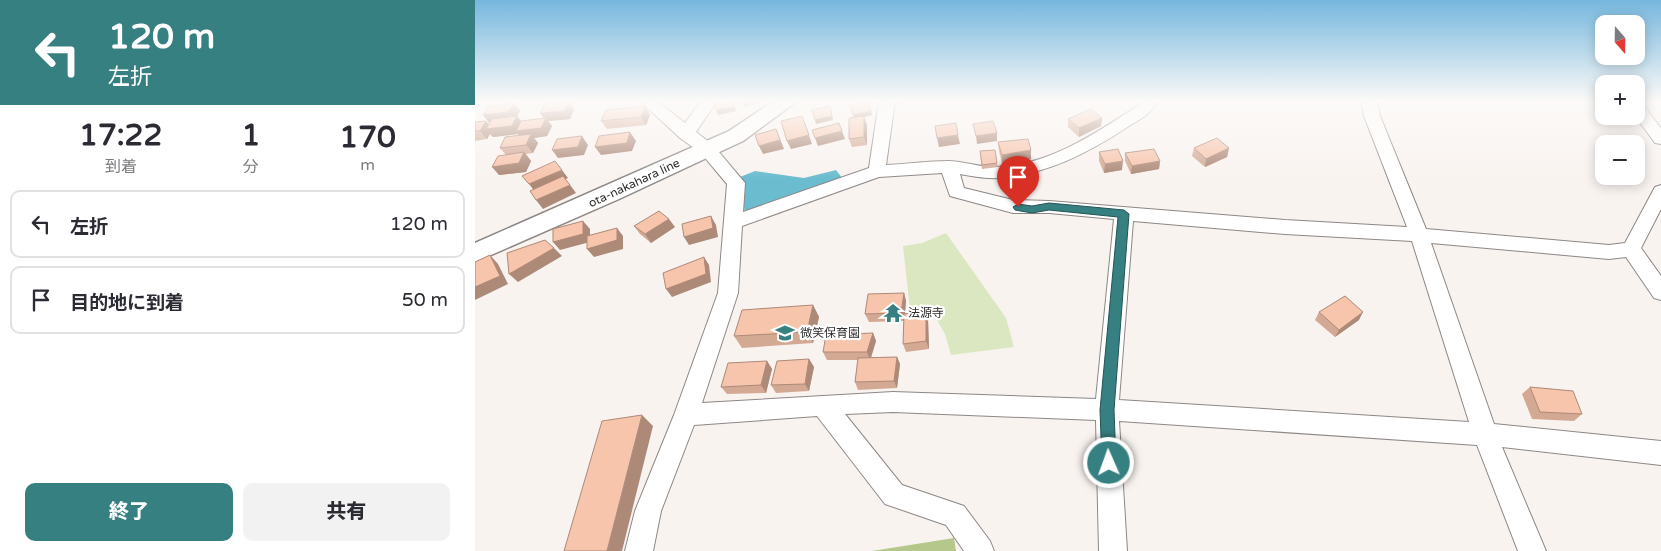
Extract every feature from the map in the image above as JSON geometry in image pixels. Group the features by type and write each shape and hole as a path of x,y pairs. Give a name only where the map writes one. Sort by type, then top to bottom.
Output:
{"main road":[{"name":"ota-nakahara line","path":"475,253 611,194 737,136 750,127"}],"street":[{"path":"639,551 648,511 686,415 728,293 736,183 707,149 678,127"},
{"path":"686,134 694,127"},
{"path":"877,171 883,127"},
{"path":"732,223 877,171 949,167 996,173 1030,168 1056,159 1120,127"},
{"path":"1376,127 1419,235 1485,434 1532,551"},
{"path":"1651,127 1661,139"},
{"path":"949,167 955,192 991,203 1032,209 1049,207 1285,227 1419,235 1609,252 1631,249"},
{"path":"1631,249 1661,191"},
{"path":"1113,551 1107,410 1124,214"},
{"path":"1631,249 1661,292"},
{"path":"686,415 823,404 893,402 1107,410 1485,434 1661,453"},
{"path":"823,404 894,495 955,515 980,551"}],"green space":[{"path":"946,233 1006,318 1014,347 951,355 945,334 934,315 911,319 903,246 922,243"},
{"path":"954,538 956,551 872,551"}],"water":[{"path":"836,170 843,179 745,214 740,177 755,171 804,178"}],"building":[{"path":"475,127 483,127 480,131 475,131"},
{"path":"487,127 506,127 486,129"},
{"path":"518,127 542,127 541,128 516,131"},
{"path":"783,127 806,127 809,135 787,141"},
{"path":"825,127 840,127 842,131 815,138 812,130"},
{"path":"849,127 864,127 864,137 849,139"},
{"path":"935,127 957,127 958,135 937,138"},
{"path":"974,127 995,127 997,133 976,136"},
{"path":"776,129 780,140 759,146 755,135"},
{"path":"630,132 627,143 595,147 599,136"},
{"path":"531,134 526,145 500,148 505,137"},
{"path":"582,136 578,147 552,150 557,139"},
{"path":"1217,138 1229,148 1206,159 1194,148"},
{"path":"1028,139 1031,150 1002,155 998,142"},
{"path":"1118,149 1123,161 1105,164 1099,152"},
{"path":"1154,149 1160,161 1132,166 1125,153"},
{"path":"995,150 997,163 982,165 980,151"},
{"path":"524,152 519,163 492,167 498,156"},
{"path":"555,161 562,170 529,184 522,176"},
{"path":"563,176 570,185 536,200 530,191"},
{"path":"659,211 669,219 645,234 634,226"},
{"path":"711,216 713,228 684,237 682,224"},
{"path":"583,221 583,234 553,242 553,229"},
{"path":"617,228 617,240 587,249 587,236"},
{"path":"545,240 554,248 509,274 507,253"},
{"path":"490,255 500,276 475,287 475,262"},
{"path":"704,257 706,274 666,289 663,273"},
{"path":"904,293 901,313 865,314 868,294"},
{"path":"1345,296 1363,312 1339,330 1319,312"},
{"path":"813,305 807,332 734,336 742,310"},
{"path":"926,311 926,341 903,344 904,314"},
{"path":"873,333 867,352 823,352 826,335"},
{"path":"897,357 894,381 855,382 858,358"},
{"path":"809,359 805,384 771,385 777,361"},
{"path":"767,361 761,385 721,387 728,363"},
{"path":"1530,387 1573,391 1582,414 1540,412"},
{"path":"642,415 607,551 564,551 602,421"}],"place":[{"name":"法源寺","path":"893,313"},
{"name":"微笑保育園","path":"785,333"}],"route":[{"path":"1018,207 1032,209 1049,207 1124,214 1107,410 1109,463"}]}
